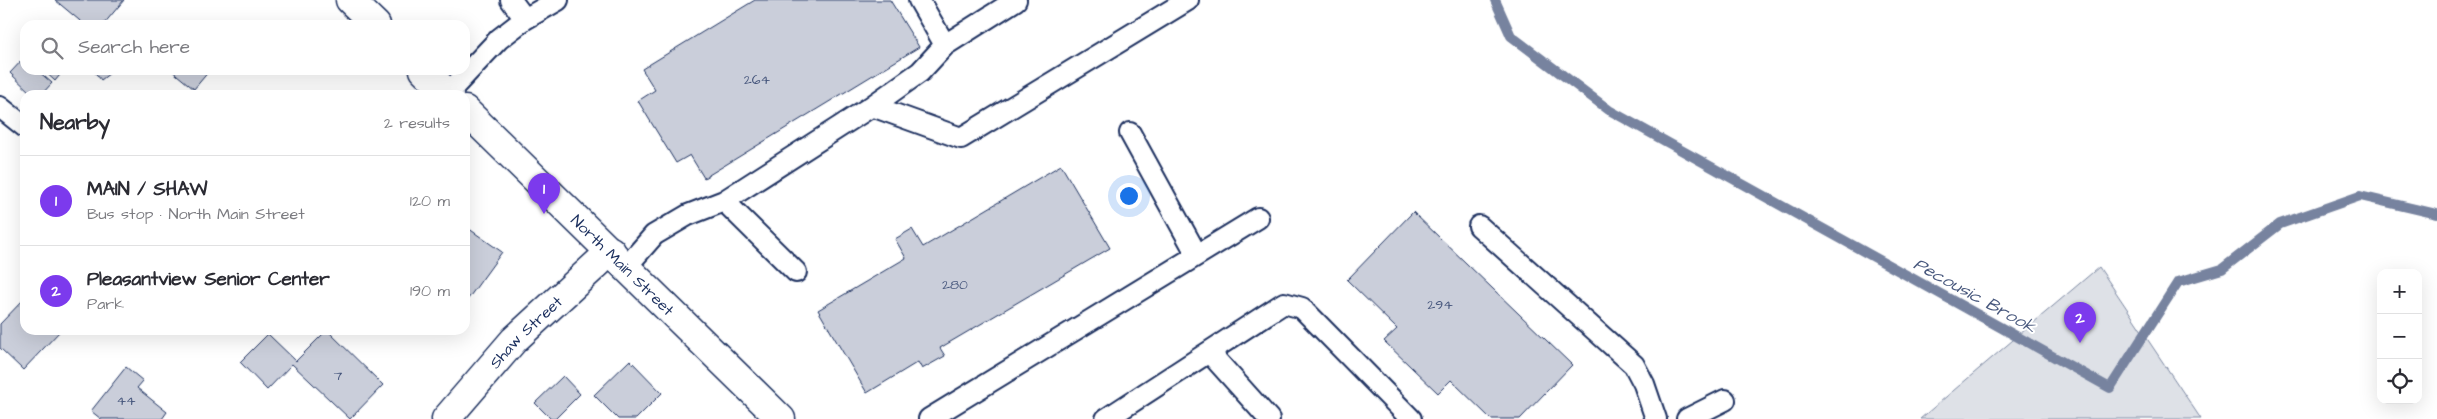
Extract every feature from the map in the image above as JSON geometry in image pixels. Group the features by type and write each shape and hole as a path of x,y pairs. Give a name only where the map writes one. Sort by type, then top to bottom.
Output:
{"main road":[{"path":"350,0 371,20"},
{"name":"North Main Street","path":"429,75 445,90"},
{"name":"North Main Street","path":"470,115 781,419"},
{"name":"Shaw Street","path":"446,419 514,340 618,259"}],"lane":[{"path":"511,0 526,20"},
{"path":"461,90 499,39 558,0"},
{"path":"919,0 945,45"},
{"path":"618,259 688,215 724,202 872,106 920,72 945,45 1016,0"},
{"path":"872,106 961,138 1188,0"},
{"path":"0,107 20,123"},
{"path":"1130,133 1197,256"},
{"path":"724,202 796,272"},
{"path":"929,419 1258,218"},
{"path":"1478,226 1634,365 1644,384 1656,419"},
{"path":"1112,417 1284,303 1302,308 1412,419"},
{"path":"1209,352 1269,419"},
{"path":"1687,419 1725,400"}],"shaded area":[{"path":"2099,267 2201,419 1920,419"}],"building":[{"path":"55,0 124,0 107,20 79,20"},
{"path":"755,0 890,0 919,47 704,178 690,155 676,163 638,101 655,90 642,69"},
{"path":"20,62 20,75 43,75 52,83 46,90 28,90 10,73"},
{"path":"48,75 60,75 55,81"},
{"path":"97,75 108,75 101,80"},
{"path":"177,75 206,75 194,89"},
{"path":"1061,165 1110,248 940,348 945,356 922,369 918,362 867,393 818,310 906,258 895,239 912,229 923,247"},
{"path":"1413,212 1572,365 1520,419 1491,419 1451,380 1438,393 1384,341 1397,329 1347,280"},
{"path":"470,230 502,252 470,296"},
{"path":"20,303 20,335 56,335 23,370 0,348 0,324"},
{"path":"267,335 296,361 322,335 332,335 383,385 350,419 292,364 267,390 240,362"},
{"path":"630,360 662,393 636,419 618,419 594,395"},
{"path":"126,367 143,381 137,388 167,412 162,419 101,419 91,411"},
{"path":"563,376 580,394 555,419 551,419 535,403"}],"waterway":[{"name":"Pecousic Brook","path":"1495,0 1511,36 1609,110 2110,388 2178,282 2222,269 2280,224 2360,196 2437,214"}],"place":[{"name":"MAIN / SHAW","path":"544,214"},
{"name":"Pleasantview Senior Center","path":"2080,343"}]}
